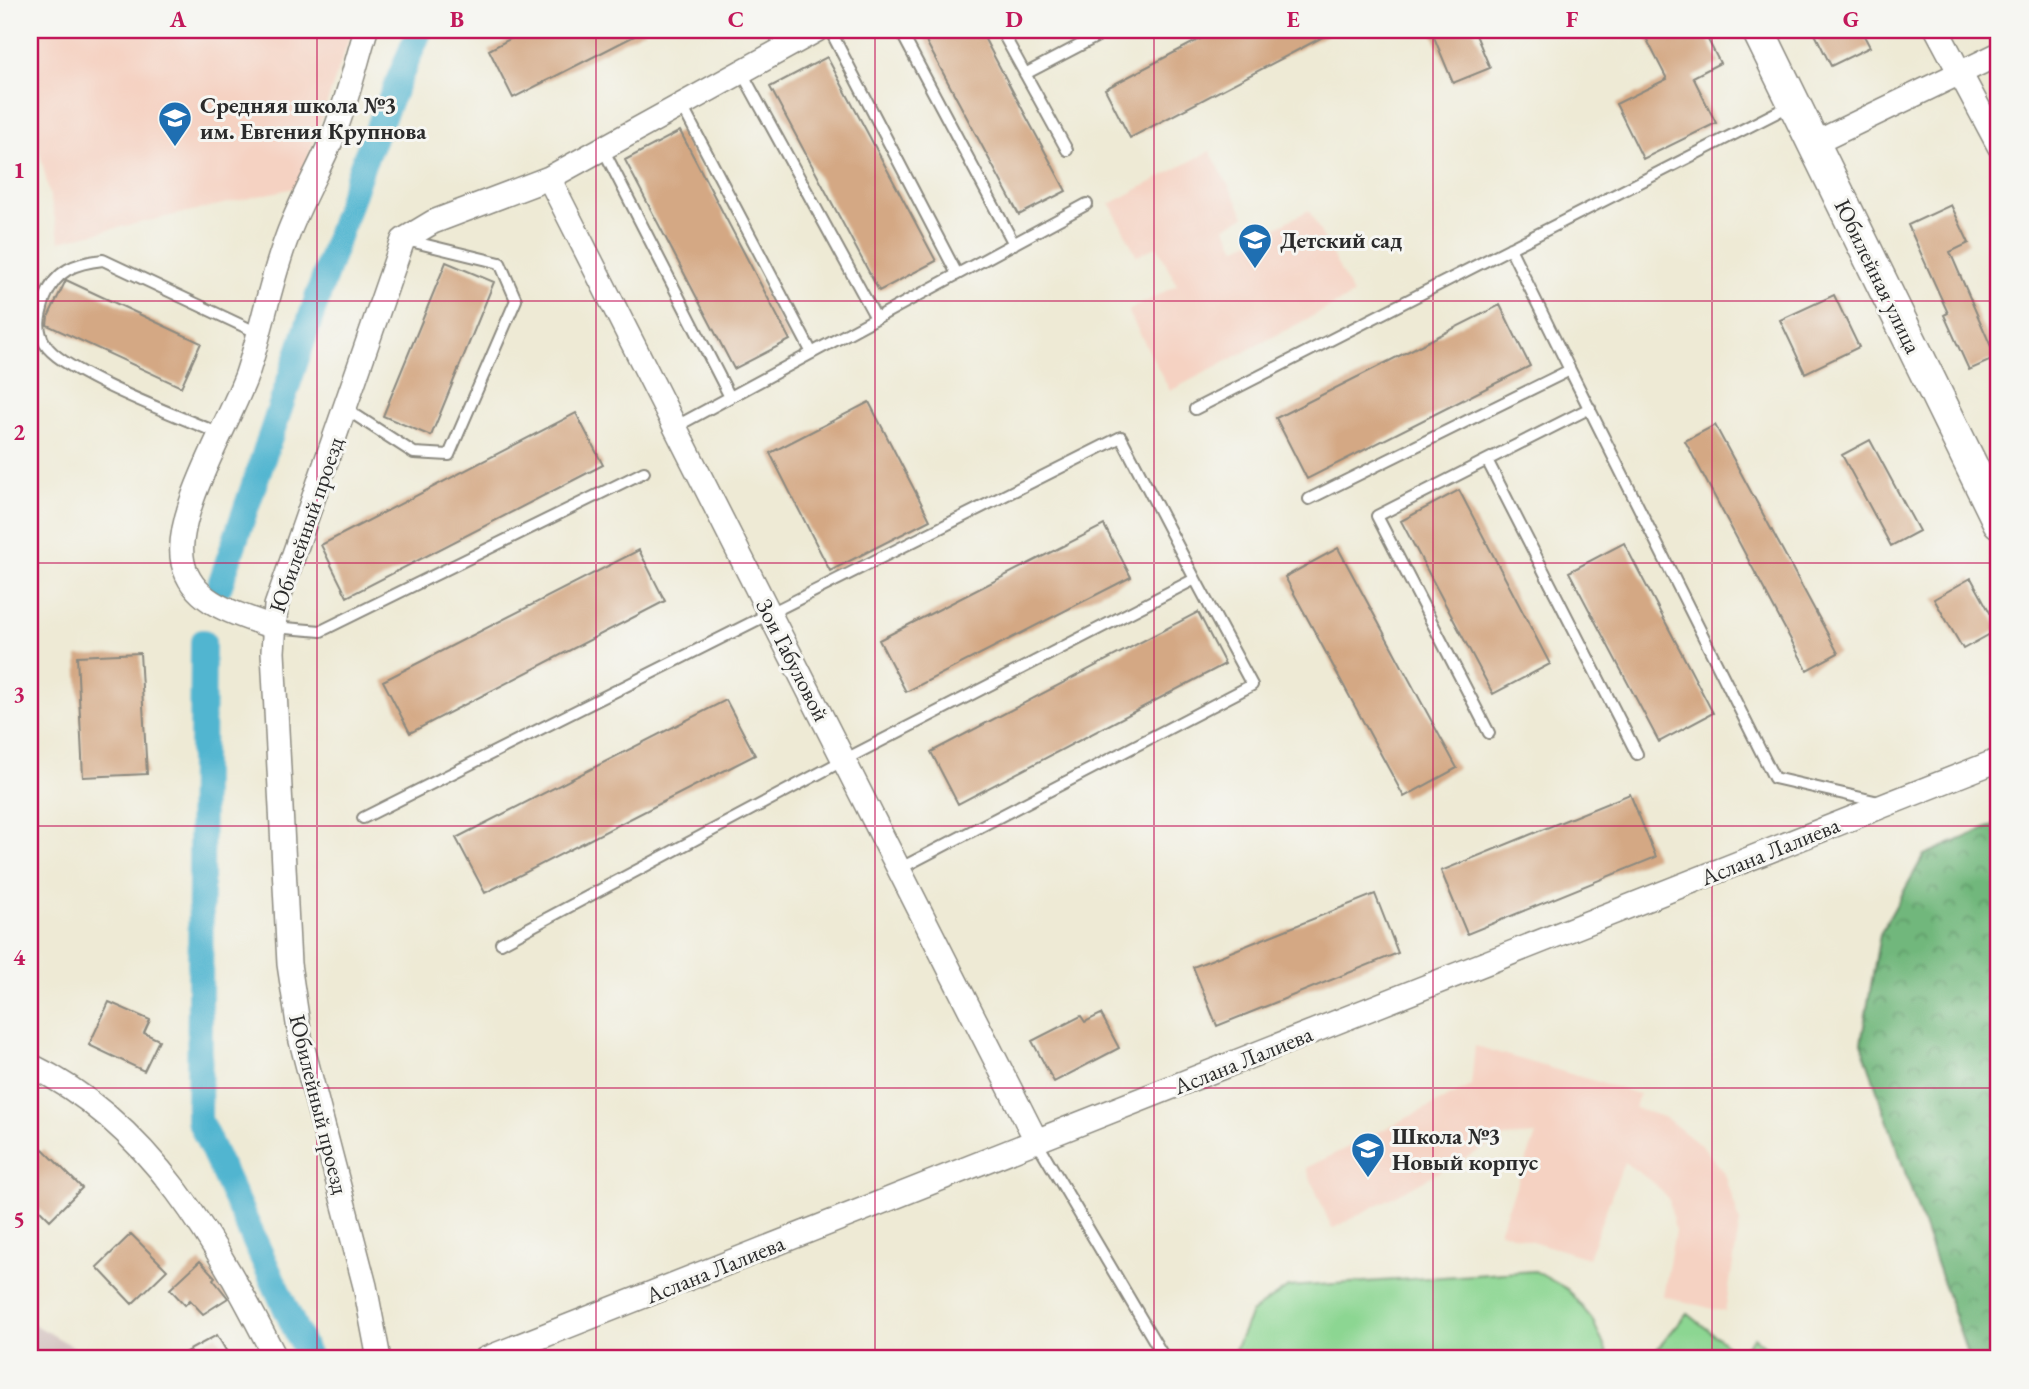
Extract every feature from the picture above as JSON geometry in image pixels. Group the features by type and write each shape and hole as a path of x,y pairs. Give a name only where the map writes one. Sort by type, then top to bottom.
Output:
{"main road":[{"name":"Юбилейная улица","path":"1758,30 1999,522"}],"street":[{"path":"273,627 213,604 199,593 188,578 182,561 182,540 188,517 246,376 287,236 332,138 366,30"},
{"path":"403,240 433,222 549,178 817,30"},
{"path":"1937,30 1962,72 1999,146"},
{"path":"1813,144 1999,54"},
{"name":"Зои Габуловой","path":"549,178 1037,1142"},
{"name":"Юбилейный проезд","path":"379,1359 365,1286 300,1037 289,964 273,627 276,606 403,240"},
{"name":"Аслана Лалиева","path":"485,1359 1999,760"},
{"path":"30,1066 78,1094 158,1167 229,1265 276,1359"}],"lane":[{"path":"830,30 957,274"},
{"path":"900,30 1014,244"},
{"path":"1001,30 1067,150"},
{"path":"1025,74 1109,30"},
{"path":"741,71 876,318"},
{"path":"681,104 812,353"},
{"path":"1195,409 1794,104"},
{"path":"602,147 730,397"},
{"path":"675,426 1087,204"},
{"path":"346,409 414,453 449,455 516,300 500,263 403,240"},
{"path":"1510,248 1774,778 1889,804"},
{"path":"221,434 65,364 45,344 37,320 60,272 80,262 103,260 258,333"},
{"path":"1309,499 1570,370"},
{"path":"1489,733 1377,516 1590,408"},
{"path":"363,818 1121,437 1252,685 899,869"},
{"path":"1488,460 1637,754"},
{"path":"273,627 321,631 644,472"},
{"path":"501,943 844,760 1195,579"},
{"path":"1037,1142 1165,1359"}],"shaded area":[{"name":"Средняя школа №3 им. Евгения Крупнова","path":"30,30 352,30 298,187 60,241 30,109"},
{"name":"Детский сад","path":"1210,151 1245,216 1225,227 1236,248 1309,210 1353,295 1170,391 1128,311 1177,285 1157,246 1137,256 1110,204"},
{"name":"Школа №3 Новый корпус","path":"1475,1046 1639,1094 1635,1108 1666,1118 1703,1147 1725,1174 1740,1222 1725,1312 1663,1296 1675,1231 1669,1200 1655,1184 1624,1162 1588,1258 1499,1231 1536,1135 1505,1137 1332,1229 1306,1168 1471,1086"},
{"path":"30,1322 95,1359 30,1359"}],"green space":[{"path":"1999,823 1999,1359 1969,1359 1861,1043 1880,934 1924,855"},
{"path":"1535,1271 1567,1289 1592,1319 1610,1359 1231,1359 1251,1313 1288,1287"},
{"path":"1687,1313 1737,1353 1732,1359 1649,1359"},
{"path":"1754,1337 1781,1359 1735,1359"}],"building":[{"path":"527,30 646,30 513,98 489,50"},
{"path":"920,30 980,30 1066,191 1019,215"},
{"path":"1217,30 1336,30 1130,138 1105,89"},
{"path":"1431,30 1474,30 1490,68 1453,83"},
{"path":"1642,30 1703,30 1720,63 1693,77 1716,123 1643,159 1616,104 1667,79"},
{"path":"1813,30 1861,30 1870,47 1831,66"},
{"path":"827,57 936,261 879,291 770,87"},
{"path":"680,131 790,340 734,369 625,160"},
{"path":"1951,205 1969,243 1950,252 1996,358 1969,370 1944,315 1948,313 1908,225"},
{"path":"446,262 494,282 431,436 383,416"},
{"path":"66,280 201,343 181,387 47,325 48,317"},
{"path":"1834,295 1859,347 1805,373 1780,320"},
{"path":"1500,305 1530,366 1307,479 1276,418"},
{"path":"869,402 930,520 830,571 770,453"},
{"path":"576,413 603,465 347,597 321,545"},
{"path":"1715,425 1838,653 1807,670 1685,441"},
{"path":"1870,440 1919,531 1891,546 1842,455"},
{"path":"1459,490 1550,664 1493,694 1401,521"},
{"path":"1104,525 1131,577 906,692 879,640"},
{"path":"1624,543 1713,713 1659,742 1569,572"},
{"path":"1338,548 1457,768 1404,797 1285,577"},
{"path":"639,550 665,601 410,733 383,681"},
{"path":"1971,578 1999,629 1963,649 1934,599"},
{"path":"1198,612 1225,664 958,804 931,752"},
{"path":"140,653 147,774 83,777 77,656"},
{"path":"726,700 755,755 485,893 456,838"},
{"path":"1630,794 1656,857 1467,934 1441,871"},
{"path":"1375,894 1398,953 1217,1026 1193,967"},
{"path":"109,1002 150,1020 144,1033 159,1040 144,1071 89,1045"},
{"path":"1101,1014 1119,1048 1054,1082 1032,1041 1081,1016 1085,1022"},
{"path":"43,1149 82,1188 50,1220 30,1200 30,1162"},
{"path":"131,1234 167,1270 132,1304 97,1267"},
{"path":"200,1261 215,1277 213,1279 228,1298 203,1314 190,1300 185,1305 170,1289"},
{"path":"217,1335 231,1359 173,1359"}],"waterway":[{"path":"220,585 363,163 420,30"},
{"path":"203,642 199,1120 309,1359"}],"place":[{"name":"Средняя школа №3 им. Евгения Крупнова","path":"175,148"},
{"name":"Детский сад","path":"1255,270"},
{"name":"Школа №3 Новый корпус","path":"1368,1179"}]}
